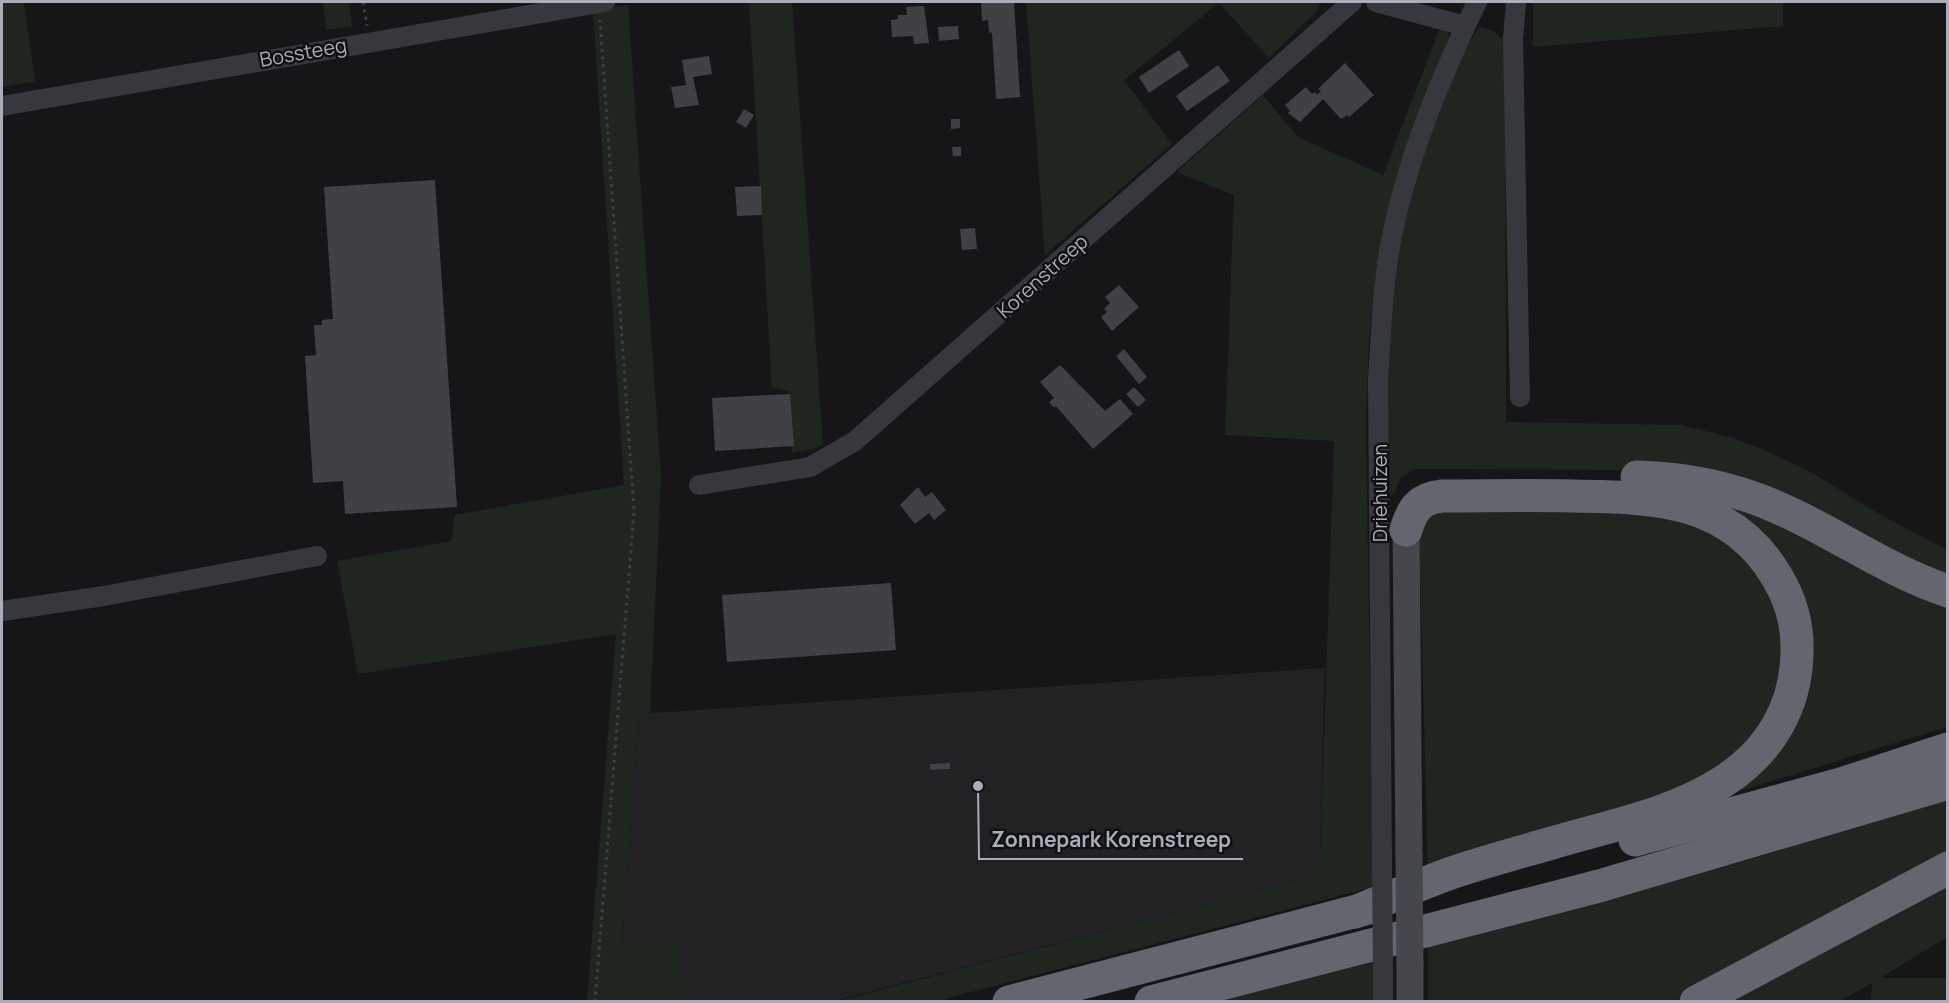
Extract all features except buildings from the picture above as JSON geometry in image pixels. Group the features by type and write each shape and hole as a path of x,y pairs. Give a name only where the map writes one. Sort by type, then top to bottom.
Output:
{"highway":[{"path":"1406,530 1407,500 1410,492 1436,478 1651,477 1716,487 1754,498 1905,573 1947,591"},
{"path":"1355,912 1456,872 1650,814 1704,793 1742,769 1773,735 1788,706 1797,667 1794,620 1790,603 1772,568 1760,552 1738,532 1712,516 1687,506 1666,501 1623,497 1442,496 1418,504 1410,516 1406,530"},
{"path":"1009,1002 1599,850 1829,787 1947,749"},
{"path":"1152,1002 1599,886 1947,783"},
{"path":"1696,1002 1947,868"}],"main road":[{"name":"Driehuizen","path":"1406,530 1410,1002"}],"street":[{"name":"Bossteeg","path":"2,106 602,2"},
{"name":"Korenstreep","path":"699,485 810,467 855,441 1352,2"},
{"path":"1376,2 1465,26"},
{"name":"Driehuizen","path":"1383,1002 1378,380 1383,301 1400,199 1429,113 1477,2"},
{"path":"1516,2 1513,39 1520,397"},
{"path":"2,612 316,556"}],"path":[{"path":"363,2 369,41"},
{"path":"595,1002 634,511 602,2"}],"shaded area":[{"path":"2,2 28,2 24,3 35,81 2,87"},
{"path":"323,2 349,2 352,26 326,30"},
{"path":"749,2 792,2 823,444 817,448 792,453 789,391 772,388"},
{"path":"1026,2 1320,2 1318,10 1269,58 1219,3 1124,80 1172,144 1045,255"},
{"path":"1533,2 1783,2 1783,26 1533,47"},
{"path":"628,5 661,477 650,714 639,714 622,943 682,943 683,1001 587,1001 616,634 358,674 337,561 451,541 455,515 624,485 593,11"},
{"path":"1441,25 1448,32 1450,43 1376,284 1369,339 1366,424 1373,887 937,1001 834,1002 1311,877 1320,857 1334,441 1225,435 1234,195 1177,172 1263,95 1298,137 1383,175"},
{"path":"1479,27 1494,31 1505,42 1506,422 1681,425 1733,438 1809,471 1874,511 1947,550 1947,583 1640,470 1415,469 1400,479 1394,495 1389,495 1386,300 1412,178 1460,57"},
{"path":"1705,492 1947,596 1947,727 1688,807 1757,764 1798,603"},
{"path":"1604,501 1723,530 1785,610 1778,710 1714,777 1428,873 1419,533 1423,521 1437,507"},
{"path":"1325,668 1320,857 1311,877 834,1001 683,1001 681,943 622,943 639,714"},
{"path":"1947,799 1947,853 1674,1001 1428,1002 1428,943 1754,858"},
{"path":"1947,879 1947,937 1880,978 1947,978 1947,1001 1871,1001 1872,983 1840,1001 1721,1002"},
{"path":"1373,957 1373,1001 1206,1001"}],"place":[{"name":"Zonnepark Korenstreep","path":"978,786"}]}
